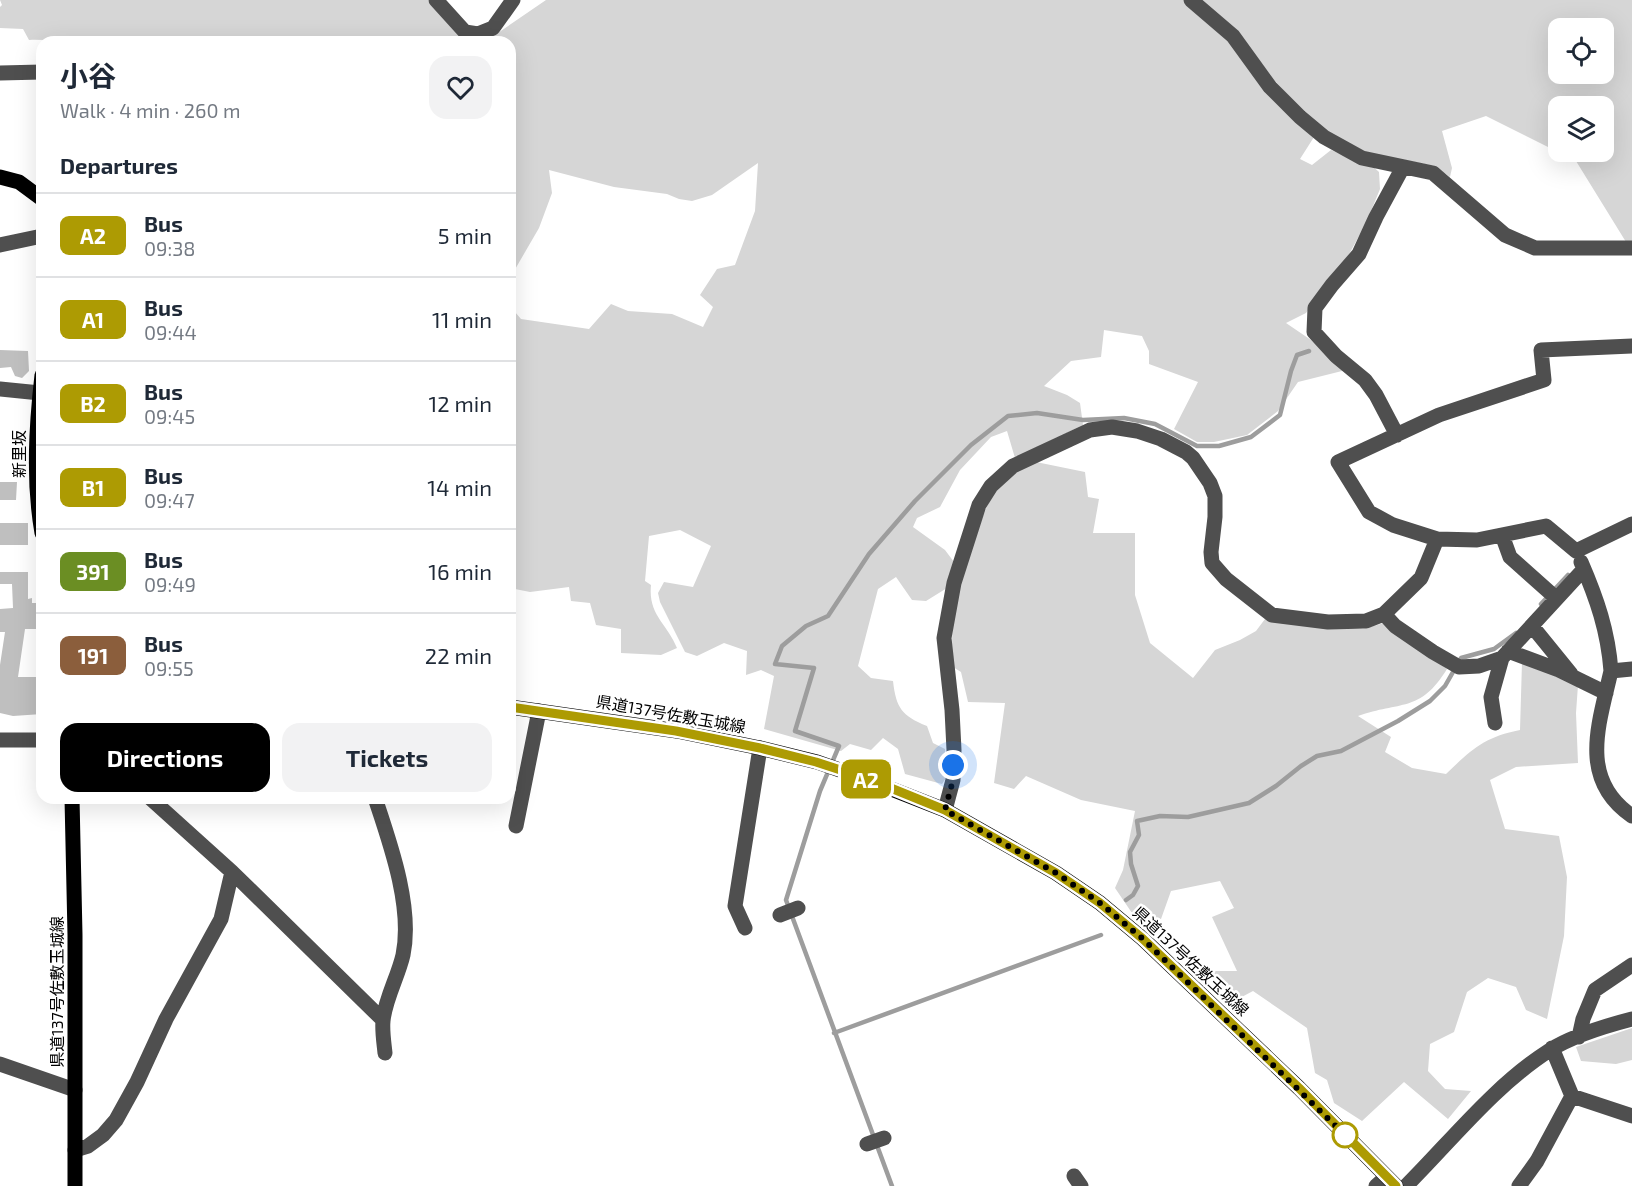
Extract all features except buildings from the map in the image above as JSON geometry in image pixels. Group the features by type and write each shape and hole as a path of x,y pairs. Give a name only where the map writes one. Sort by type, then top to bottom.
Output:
{"main road":[{"path":"0,177 18,182 36,195"},
{"name":"県道137号佐敷玉城線","path":"516,708 676,731 760,748 839,770 945,810 1056,873 1100,903 1299,1088 1386,1183"},
{"name":"県道137号佐敷玉城線","path":"72,804 75,934 75,1186"}],"street":[{"path":"436,0 465,32 478,34 493,28 513,0"},
{"path":"1191,0 1233,36 1270,87 1324,137 1362,158 1433,173 1505,235 1535,248 1632,248"},
{"path":"0,73 36,72"},
{"path":"1397,435 1376,395 1365,380 1336,356 1314,332 1315,308 1359,254 1403,167"},
{"path":"0,245 36,237"},
{"path":"1632,346 1541,350 1544,380 1439,416 1338,462 1370,512 1393,525 1437,539 1477,540 1546,526 1576,552 1604,621 1608,640 1611,671 1597,739 1597,766 1608,795 1622,810 1632,816"},
{"path":"0,389 36,393"},
{"path":"945,810 953,780 954,750 944,638 954,583 979,505 991,486 1013,466 1090,430 1112,428 1137,431 1161,439 1186,452 1193,458 1210,483 1215,496 1212,563 1226,579 1272,615 1328,622 1366,621 1384,614 1421,578 1437,539"},
{"path":"1576,552 1632,524"},
{"path":"1502,535 1510,558 1552,594"},
{"path":"1384,614 1395,626 1454,664 1479,666 1505,654 1532,626 1552,594 1584,569"},
{"path":"1532,626 1573,677"},
{"path":"1505,654 1573,677 1606,693"},
{"path":"1495,723 1491,697 1505,654"},
{"path":"1611,671 1632,669"},
{"path":"516,826 539,711"},
{"path":"0,740 36,740"},
{"path":"745,928 735,906 760,748"},
{"path":"157,804 232,872 383,1020"},
{"path":"377,804 393,858 404,923 403,954 383,1020 385,1053"},
{"path":"75,1150 88,1146 103,1135 116,1120 137,1082 166,1019 221,920 232,872"},
{"path":"780,915 798,908"},
{"path":"1579,1036 1583,1019 1595,990 1632,965"},
{"path":"1406,1186 1524,1068 1552,1048 1605,1026 1632,1018"},
{"path":"1552,1048 1572,1096 1632,1116"},
{"path":"0,1064 75,1090"},
{"path":"1519,1186 1537,1161 1572,1096"},
{"path":"868,1144 884,1138"}],"shaded area":[{"path":"0,0 428,0 449,23 495,35 546,0 1183,0 1231,42 1314,137 1300,159 1312,165 1331,150 1370,164 1379,172 1380,189 1366,223 1347,258 1306,313 1286,323 1311,340 1346,370 1298,382 1278,411 1247,435 1214,442 1197,442 1174,429 1198,382 1149,364 1149,351 1142,336 1104,330 1101,357 1071,361 1044,386 1080,403 1083,425 1015,458 1007,431 991,437 960,470 940,507 917,518 913,527 945,550 954,562 947,588 926,601 912,600 896,577 878,589 858,666 871,678 893,681 896,698 902,710 912,719 927,726 933,743 945,749 946,778 942,784 905,774 898,749 883,738 871,750 850,744 841,751 764,729 774,676 761,670 746,675 747,651 724,643 697,656 685,652 660,602 658,593 664,582 693,587 711,546 680,530 649,536 645,581 651,585 655,612 677,648 661,655 621,653 621,629 596,625 590,603 571,601 569,587 530,592 516,589 516,313 521,319 589,329 611,304 628,311 672,314 703,327 713,307 700,295 717,269 735,265 755,211 758,163 712,195 692,201 667,194 614,187 549,170 552,193 539,228 516,268 516,36 36,36 36,40 29,40 23,29 0,28 0,7 2,5"},
{"path":"1199,0 1632,0 1632,242 1626,242 1577,162 1614,162 1614,96 1548,96 1548,147 1486,116 1442,131 1452,168 1450,177 1435,166 1368,153 1333,135 1307,116 1275,81 1239,34"},
{"path":"1036,462 1085,472 1088,497 1099,499 1093,533 1135,533 1135,595 1150,643 1193,678 1215,650 1256,631 1265,619 1275,622 1363,629 1384,623 1447,669 1428,693 1418,699 1358,716 1391,737 1385,752 1412,768 1446,774 1463,758 1487,741 1520,730 1522,662 1578,685 1576,713 1578,763 1516,767 1490,780 1505,829 1559,836 1567,877 1564,936 1547,1019 1526,1010 1516,987 1488,978 1467,992 1454,1032 1430,1044 1428,1071 1445,1089 1471,1091 1448,1119 1404,1082 1362,1121 1334,1103 1327,1080 1315,1073 1307,1028 1253,991 1238,999 1205,971 1237,971 1212,917 1234,908 1220,881 1171,891 1161,919 1132,913 1115,888 1123,870 1135,811 1081,800 1026,776 1014,789 994,783 1005,703 968,702 961,672 953,667 954,615 965,568 991,499 1010,476"},
{"path":"1632,1028 1632,1060 1616,1064 1581,1061 1576,1047"}],"waterway":[{"path":"892,1186 786,900 820,791 839,746 795,731 814,668 775,664 782,646 806,626 828,616 869,554 915,501 971,445 1008,416 1037,413 1083,420 1124,418 1155,424 1197,446 1219,446 1251,437 1280,415 1297,355 1309,351"},
{"path":"1541,604 1568,575"},
{"path":"1126,900 1133,895 1138,886 1130,852 1139,835 1137,821 1160,816 1188,817 1249,803 1317,756 1341,751 1430,701 1445,686 1461,658 1494,649 1516,633"},
{"path":"834,1033 1101,935"}],"bus line":[{"name":"A2","path":"516,708 676,731 760,748 816,762 871,780 945,810 1056,873 1100,903 1143,939 1299,1088 1396,1186"}],"route":[{"path":"953,765 953,780 945,810 1056,873 1100,903 1143,939 1345,1135"}]}
